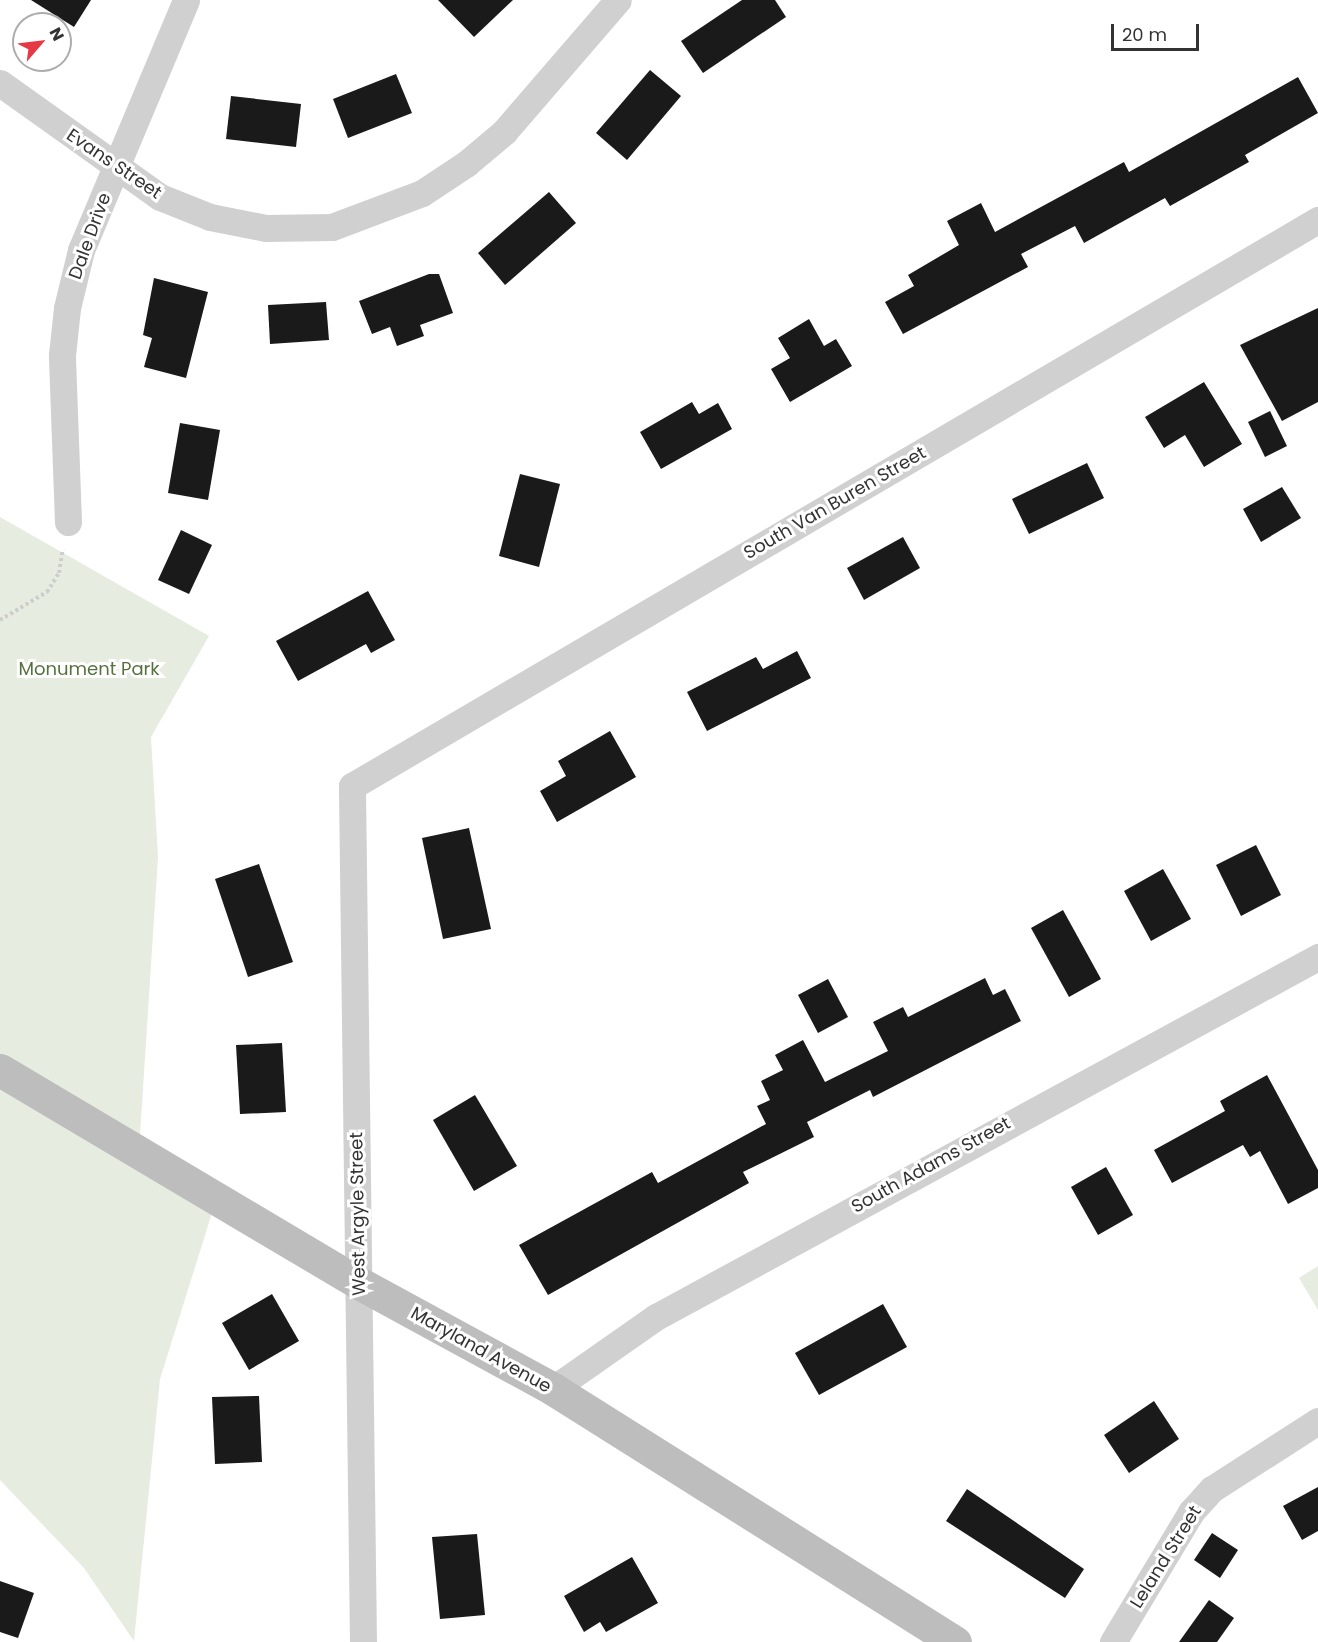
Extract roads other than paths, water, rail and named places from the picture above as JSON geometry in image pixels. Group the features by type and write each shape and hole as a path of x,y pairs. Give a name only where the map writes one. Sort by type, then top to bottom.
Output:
{"main road":[{"name":"Maryland Avenue","path":"0,1070 357,1282 553,1389 955,1642"}],"street":[{"name":"Dale Drive","path":"68,522 62,355 67,308 81,250 186,0"},
{"name":"Evans Street","path":"0,83 115,168 180,205 266,228 332,226 378,214 422,194 504,132 618,0"},
{"name":"South Van Buren Street","path":"352,786 1318,220"},
{"name":"West Argyle Street","path":"352,786 363,1642"},
{"name":"South Adams Street","path":"553,1389 656,1317 1318,957"},
{"name":"Leland Street","path":"1113,1642 1191,1512 1212,1489 1318,1421"}],"park label":[{"name":"Monument Park","path":"89,669"}]}
